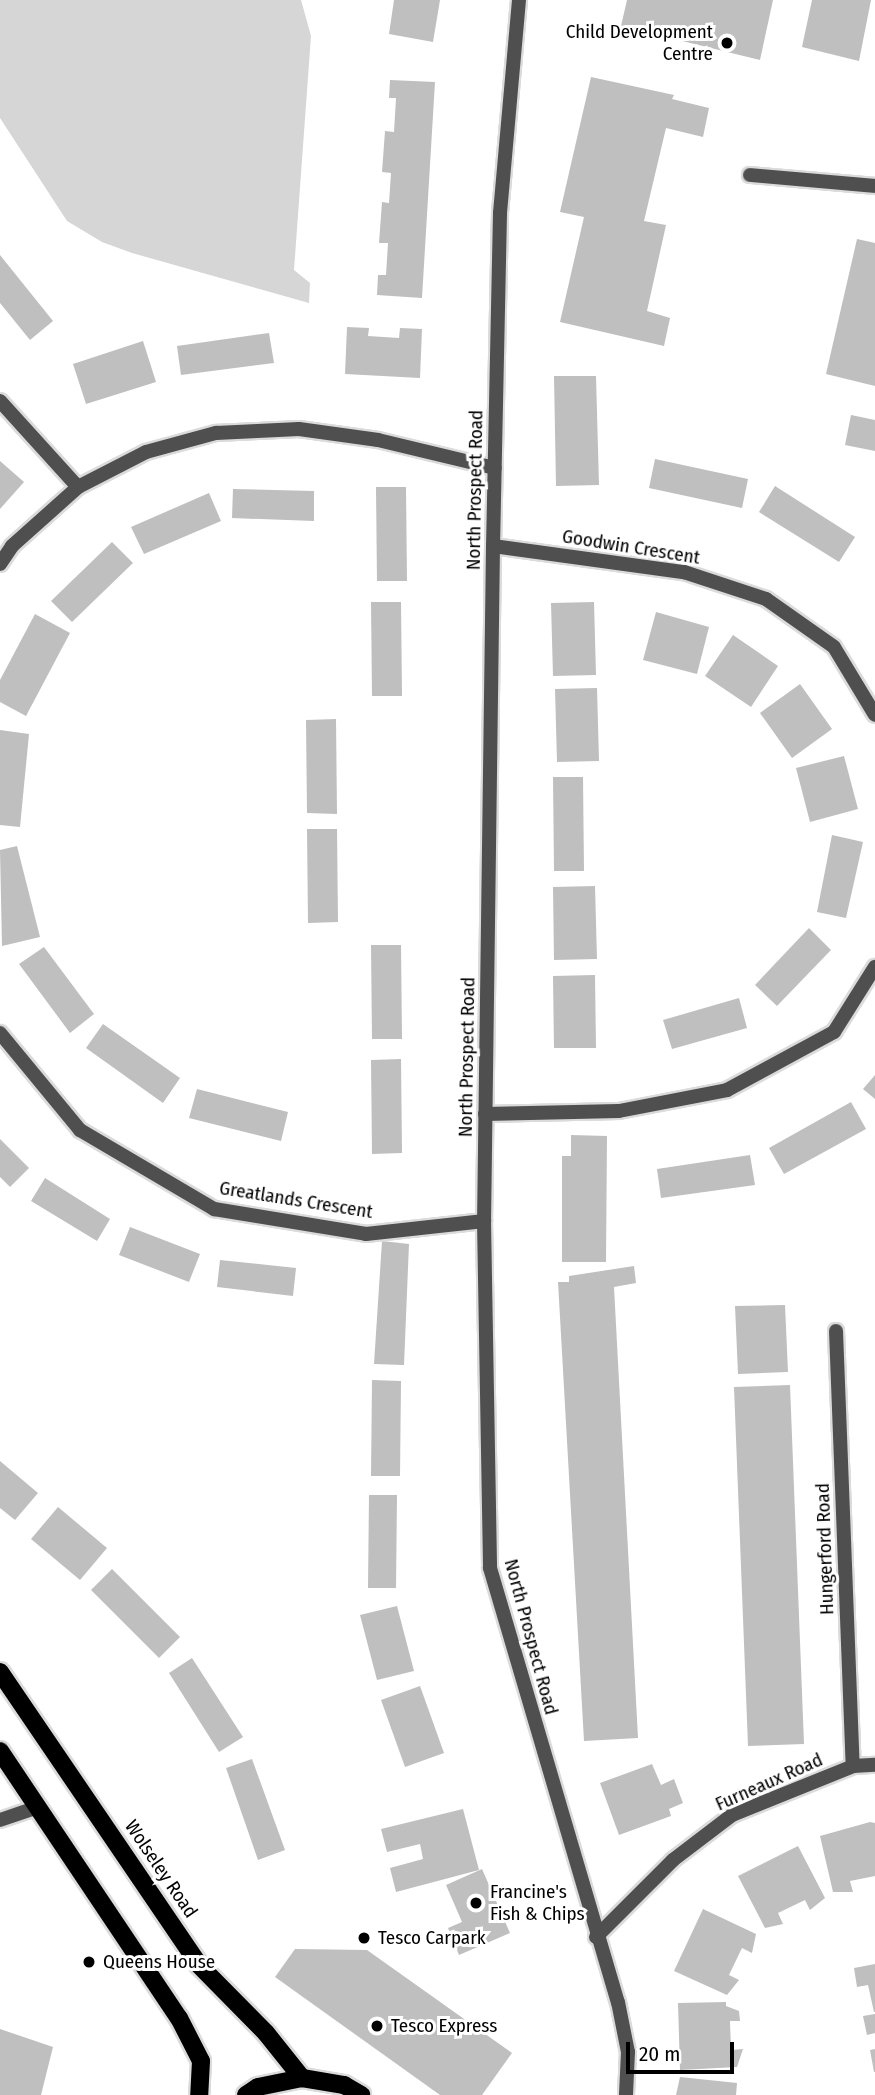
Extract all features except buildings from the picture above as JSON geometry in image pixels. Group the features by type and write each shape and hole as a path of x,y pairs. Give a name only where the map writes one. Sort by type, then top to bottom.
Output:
{"main road":[{"name":"Wolseley Road","path":"0,1672 199,1965 266,2033 302,2078"},
{"path":"0,1751 179,2018 201,2062 199,2095"},
{"path":"246,2095 258,2087 302,2078 344,2085 361,2095"}],"street":[{"name":"North Prospect Road","path":"519,0 500,213 493,547 484,1221 490,1568 596,1937 618,2001 628,2052 626,2095"},
{"path":"750,175 875,186"},
{"path":"0,401 78,487"},
{"path":"0,564 12,545 78,487 146,452 216,433 279,429 378,440 495,468"},
{"name":"Goodwin Crescent","path":"493,547 684,572 766,599 834,647 875,715"},
{"path":"485,1114 620,1111 727,1090 834,1032 875,967"},
{"name":"Greatlands Crescent","path":"0,1033 80,1130 214,1209 366,1234 484,1221"},
{"name":"Hungerford Road","path":"836,1331 853,1766"},
{"name":"Furneaux Road","path":"596,1937 673,1860 732,1815 853,1766 875,1765"},
{"path":"0,1820 38,1807"}],"shaded area":[{"path":"0,0 301,0 311,36 294,270 310,283 309,303 132,253 102,242 67,221 0,118"}],"place":[{"name":"Child Development Centre","path":"727,43"},
{"name":"Francine's Fish & Chips","path":"476,1903"},
{"name":"Tesco Carpark","path":"364,1938"},
{"name":"Queens House","path":"89,1962"},
{"name":"Tesco Express","path":"377,2026"}]}
